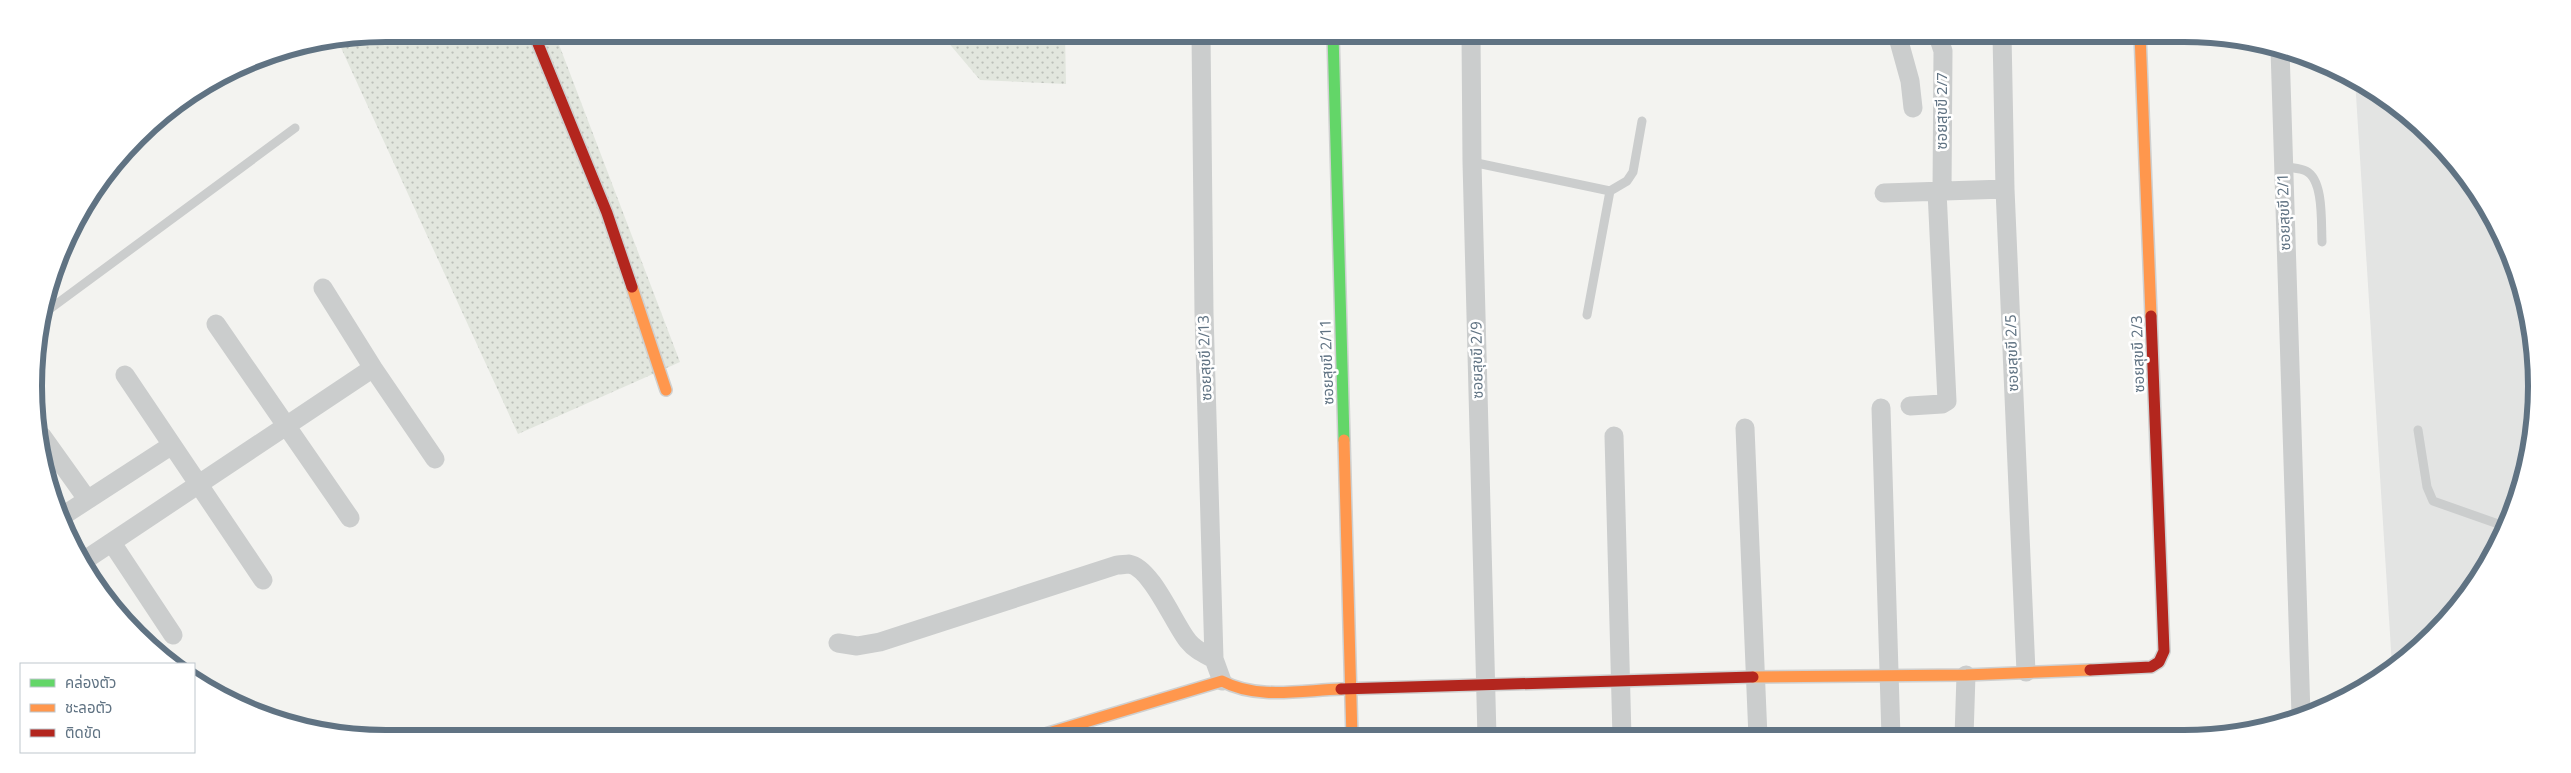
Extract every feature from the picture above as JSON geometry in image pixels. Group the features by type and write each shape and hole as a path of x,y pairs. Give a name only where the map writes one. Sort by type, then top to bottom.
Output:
{"street":[{"path":"537,42 607,213 666,390"},
{"name":"ซอยสุขขี 2/13","path":"1201,42 1204,313 1214,659 1222,681"},
{"name":"ซอยสุขขี 2/11","path":"1333,42 1352,730"},
{"name":"ซอยสุขขี 2/9","path":"1471,42 1472,162 1487,730"},
{"path":"1899,42 1910,81 1914,108"},
{"name":"ซอยสุขขี 2/7","path":"1910,406 1942,404 1947,400 1940,191 1942,51 1940,42"},
{"name":"ซอยสุขขี 2/5","path":"2002,42 2005,188 2026,672"},
{"name":"ซอยสุขขี 2/3","path":"2026,672 2150,667 2161,661 2164,647 2140,42"},
{"name":"ซอยสุขขี 2/1","path":"2280,56 2301,710"},
{"path":"1884,193 2005,188"},
{"path":"322,288 373,368 435,459"},
{"path":"216,324 350,518"},
{"path":"89,558 373,368"},
{"path":"125,375 263,580"},
{"path":"1881,408 1891,676 1891,730"},
{"path":"1745,428 1758,730"},
{"path":"1614,436 1622,730"},
{"path":"47,443 87,499"},
{"path":"67,512 172,445"},
{"path":"112,543 173,635"},
{"path":"838,643 857,646 880,642 1118,565 1130,564 1141,570 1154,587 1188,641 1196,649 1214,659"},
{"path":"1059,730 1222,681 1235,688 1250,692 1756,677 1966,675 2026,672"},
{"path":"1964,730 1966,675"}],"lane":[{"path":"1472,162 1610,191 1627,181 1633,172 1642,121"},
{"path":"52,308 295,128"},
{"path":"2283,166 2305,171 2314,177 2318,188 2322,242"},
{"path":"1587,316 1610,191"},
{"path":"2418,430 2428,487 2433,501 2499,524"}],"shaded area":[{"path":"386,42 558,42 680,362 518,434 340,45"},
{"path":"948,42 1065,42 1066,84 980,80"},
{"path":"2356,88 2376,100 2428,143 2471,195 2493,234 2510,276 2522,319 2528,364 2528,409 2522,454 2510,497 2493,539 2471,578 2443,613 2428,630 2392,661"}],"traffic: fast":[{"path":"1333,42 1344,440"}],"traffic: slow":[{"path":"2140,42 2151,316"},
{"path":"632,287 666,390"},
{"path":"1344,440 1352,730"},
{"path":"1753,677 1966,675 2090,670"},
{"path":"1059,730 1222,681 1236,687 1265,692 1341,689"}],"traffic: jam":[{"path":"537,42 607,213 632,287"},
{"path":"2090,670 2151,667 2159,662 2164,651 2151,316"},
{"path":"1341,689 1753,677"}]}
